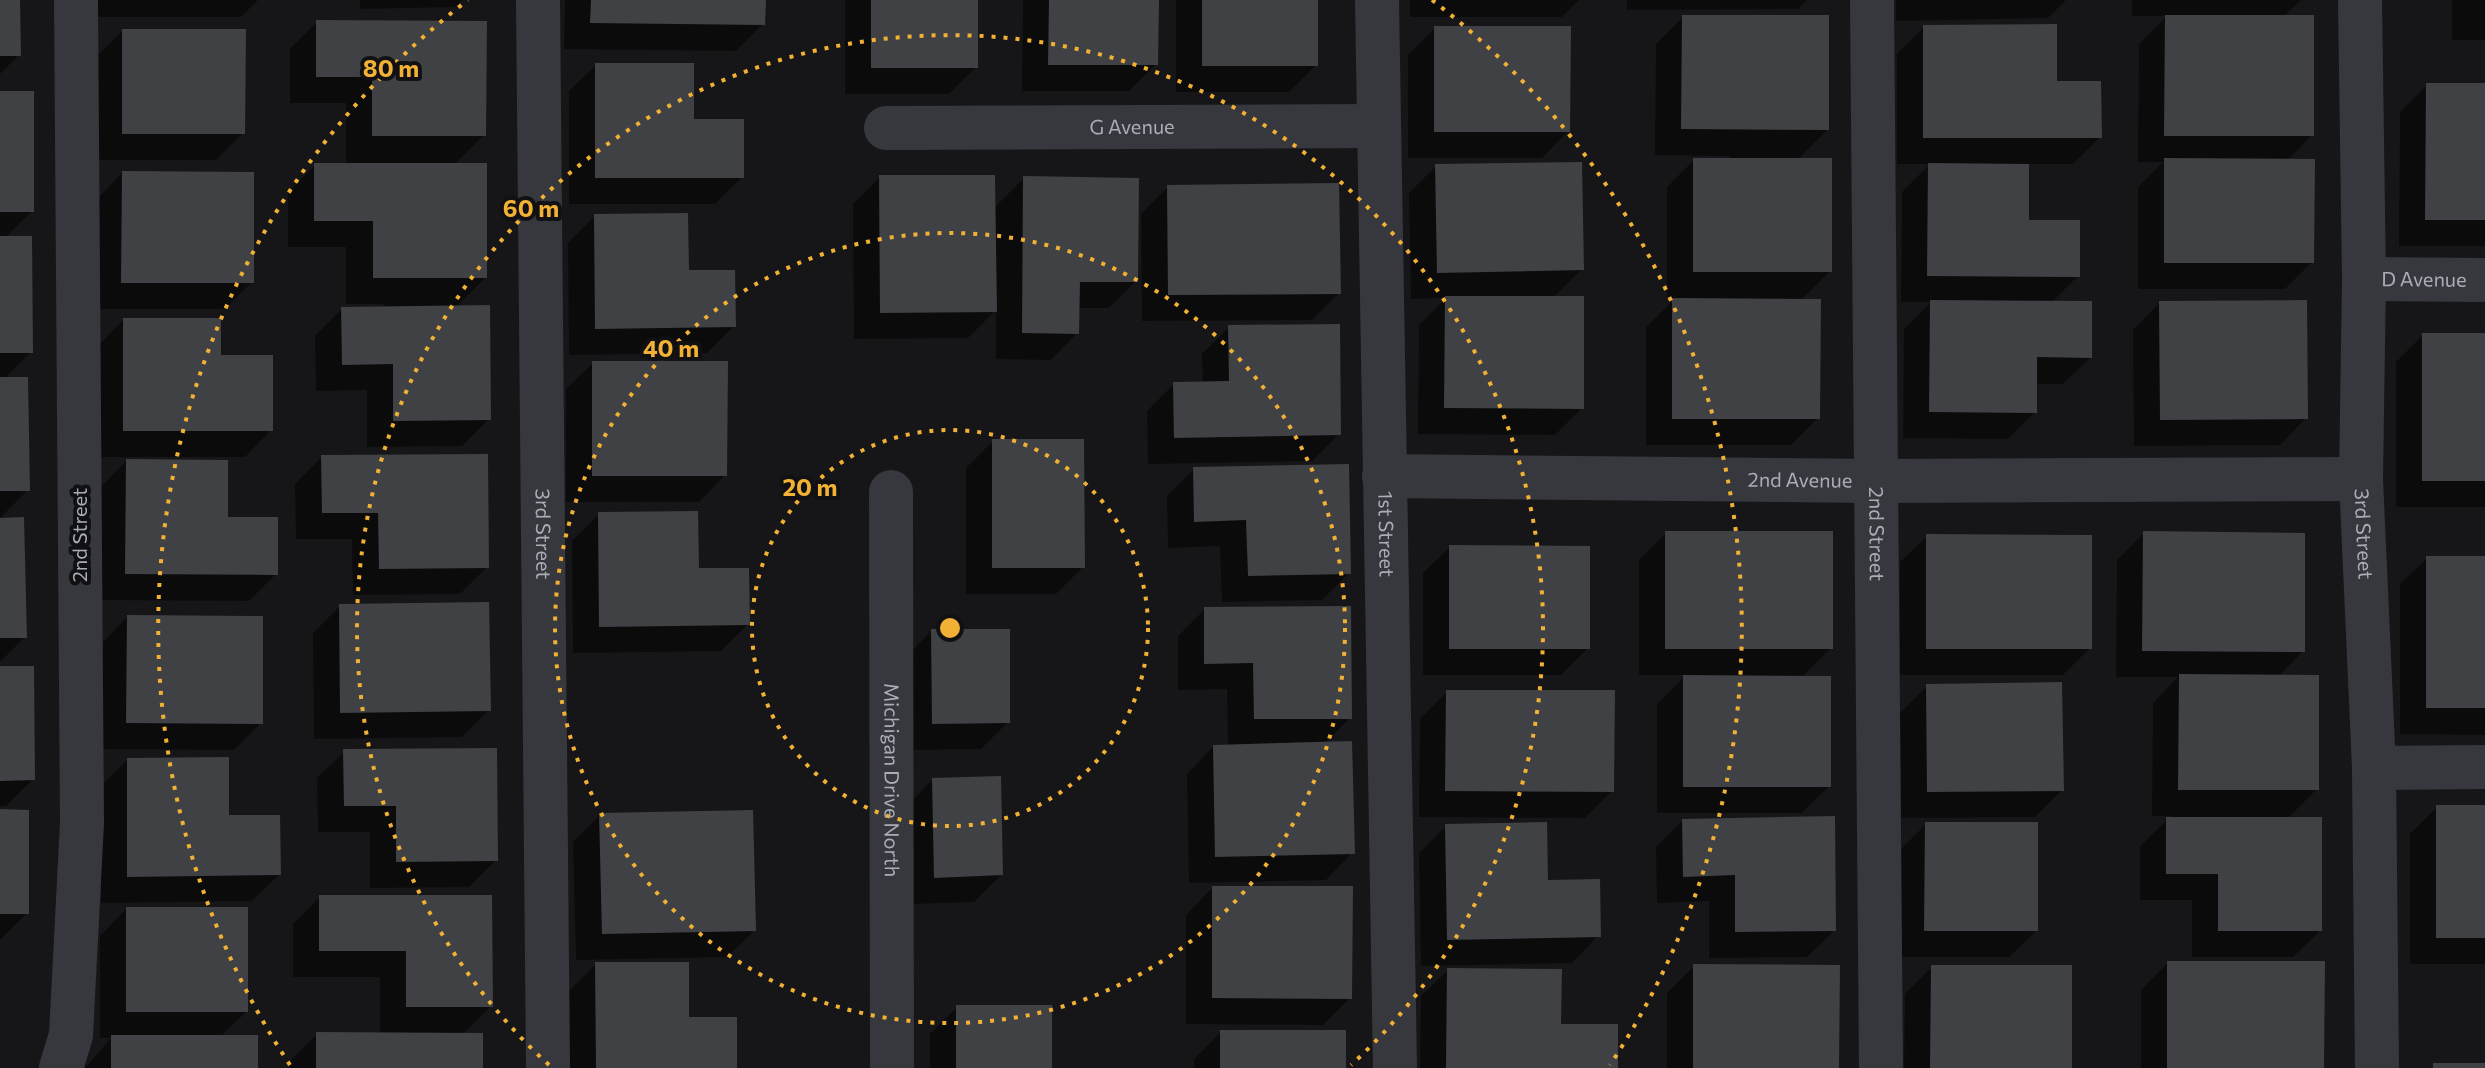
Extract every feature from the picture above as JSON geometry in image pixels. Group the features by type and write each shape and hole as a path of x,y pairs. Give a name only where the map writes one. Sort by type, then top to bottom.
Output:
{"street":[{"name":"2nd Street","path":"61,1068 71,1035 82,823 76,0"},
{"name":"3rd Street","path":"538,0 548,1068"},
{"name":"1st Street","path":"1377,0 1395,1068"},
{"name":"2nd Street","path":"1872,0 1881,1068"},
{"name":"3rd Street","path":"2360,0 2364,279 2361,479 2374,768 2377,1068"},
{"name":"G Avenue","path":"886,128 1379,126"},
{"name":"D Avenue","path":"2364,279 2485,280"},
{"name":"2nd Avenue","path":"1384,476 1878,481 2361,479"},
{"name":"Michigan Drive North","path":"891,492 892,1068"},
{"path":"2374,768 2485,767"}],"building":[{"path":"0,0 20,0 21,56 0,56"},
{"path":"591,0 766,0 765,25 590,23"},
{"path":"871,0 978,0 978,68 871,68"},
{"path":"1049,0 1159,0 1158,65 1048,65"},
{"path":"1202,0 1318,0 1318,66 1202,66"},
{"path":"1682,15 1829,15 1829,130 1681,129"},
{"path":"2165,15 2314,15 2314,136 2164,136"},
{"path":"316,20 487,21 486,136 372,136 372,77 316,77"},
{"path":"2057,24 2057,81 2101,81 2102,138 1923,138 1923,25"},
{"path":"1434,26 1571,26 1570,132 1434,132"},
{"path":"122,29 246,29 245,134 122,134"},
{"path":"595,63 694,63 694,119 744,119 744,178 595,178"},
{"path":"2426,83 2485,83 2485,220 2425,220"},
{"path":"0,91 34,91 34,212 0,212"},
{"path":"1693,158 1832,158 1832,272 1693,272"},
{"path":"2164,158 2315,159 2314,263 2164,263"},
{"path":"1582,162 1584,270 1437,273 1435,164"},
{"path":"314,163 487,163 487,278 373,278 373,221 314,221"},
{"path":"1928,163 2029,164 2029,220 2080,220 2080,277 1927,276"},
{"path":"122,171 254,172 254,283 121,283"},
{"path":"879,175 995,175 997,312 880,313"},
{"path":"1023,176 1139,178 1138,282 1080,282 1079,334 1022,333"},
{"path":"1339,183 1341,294 1168,295 1167,185"},
{"path":"688,213 689,270 735,270 736,327 595,329 594,214"},
{"path":"0,236 32,236 33,353 0,353"},
{"path":"1445,296 1584,296 1584,409 1444,408"},
{"path":"1672,298 1821,299 1820,419 1672,419"},
{"path":"1930,300 2092,301 2092,358 2037,357 2037,413 1929,412"},
{"path":"2307,300 2308,419 2160,420 2159,301"},
{"path":"490,305 491,420 393,421 393,364 342,365 341,307"},
{"path":"123,318 221,318 221,355 273,355 273,431 123,431"},
{"path":"1340,324 1341,435 1174,438 1173,382 1229,381 1228,325"},
{"path":"2422,333 2485,333 2485,481 2422,481"},
{"path":"592,361 728,361 727,476 592,476"},
{"path":"0,377 28,377 30,491 0,491"},
{"path":"992,439 1084,439 1085,568 992,568"},
{"path":"488,454 489,568 379,569 378,513 322,513 321,455"},
{"path":"126,459 228,460 228,517 278,517 278,575 125,574"},
{"path":"1349,464 1351,574 1248,576 1246,520 1194,522 1193,467"},
{"path":"698,511 699,568 749,568 750,625 599,627 598,512"},
{"path":"24,517 27,638 0,638 0,518"},
{"path":"1665,531 1833,531 1833,649 1665,649"},
{"path":"2143,531 2305,533 2305,652 2142,651"},
{"path":"1926,534 2092,535 2092,649 1926,649"},
{"path":"1449,545 1590,546 1590,649 1449,649"},
{"path":"2426,556 2485,556 2485,708 2426,708"},
{"path":"489,602 491,711 340,713 339,604"},
{"path":"1351,606 1352,719 1254,719 1253,663 1204,664 1204,607"},
{"path":"127,615 263,616 263,724 126,723"},
{"path":"931,629 1010,629 1010,723 932,724"},
{"path":"0,666 34,666 35,780 0,781"},
{"path":"2179,674 2319,675 2319,790 2178,790"},
{"path":"1683,675 1831,676 1831,787 1683,787"},
{"path":"2062,682 2064,791 1927,792 1926,684"},
{"path":"1446,690 1615,690 1614,792 1445,791"},
{"path":"1352,741 1355,854 1215,857 1213,745"},
{"path":"497,748 498,861 396,862 396,806 344,806 343,749"},
{"path":"229,757 229,815 280,815 281,875 127,877 127,758"},
{"path":"1001,776 1003,875 934,878 932,778"},
{"path":"2436,805 2485,805 2485,938 2436,938"},
{"path":"0,809 29,810 29,914 0,914"},
{"path":"753,810 756,931 602,934 599,813"},
{"path":"1835,816 1836,931 1735,932 1735,875 1683,877 1682,819"},
{"path":"2166,817 2322,817 2322,931 2218,931 2218,874 2166,874"},
{"path":"1547,822 1548,880 1600,879 1601,937 1447,940 1445,824"},
{"path":"1925,822 2038,822 2038,931 1924,931"},
{"path":"1212,886 1353,886 1352,999 1212,998"},
{"path":"319,895 492,895 493,1007 406,1007 406,951 319,951"},
{"path":"126,907 248,907 248,1012 126,1012"},
{"path":"2167,961 2325,961 2324,1068 2167,1068"},
{"path":"595,962 689,962 689,1017 737,1017 737,1068 596,1068"},
{"path":"1693,964 1840,965 1839,1068 1693,1068"},
{"path":"1931,965 2072,965 2072,1068 1930,1068"},
{"path":"1447,968 1562,969 1561,1024 1618,1024 1618,1068 1446,1068"},
{"path":"956,1005 1052,1005 1052,1068 956,1068"},
{"path":"1220,1030 1346,1030 1346,1068 1220,1068"},
{"path":"316,1032 483,1033 483,1068 316,1068"},
{"path":"111,1035 258,1035 258,1068 111,1068"},
{"path":"2433,1063 2485,1063 2485,1068 2433,1068"}]}
